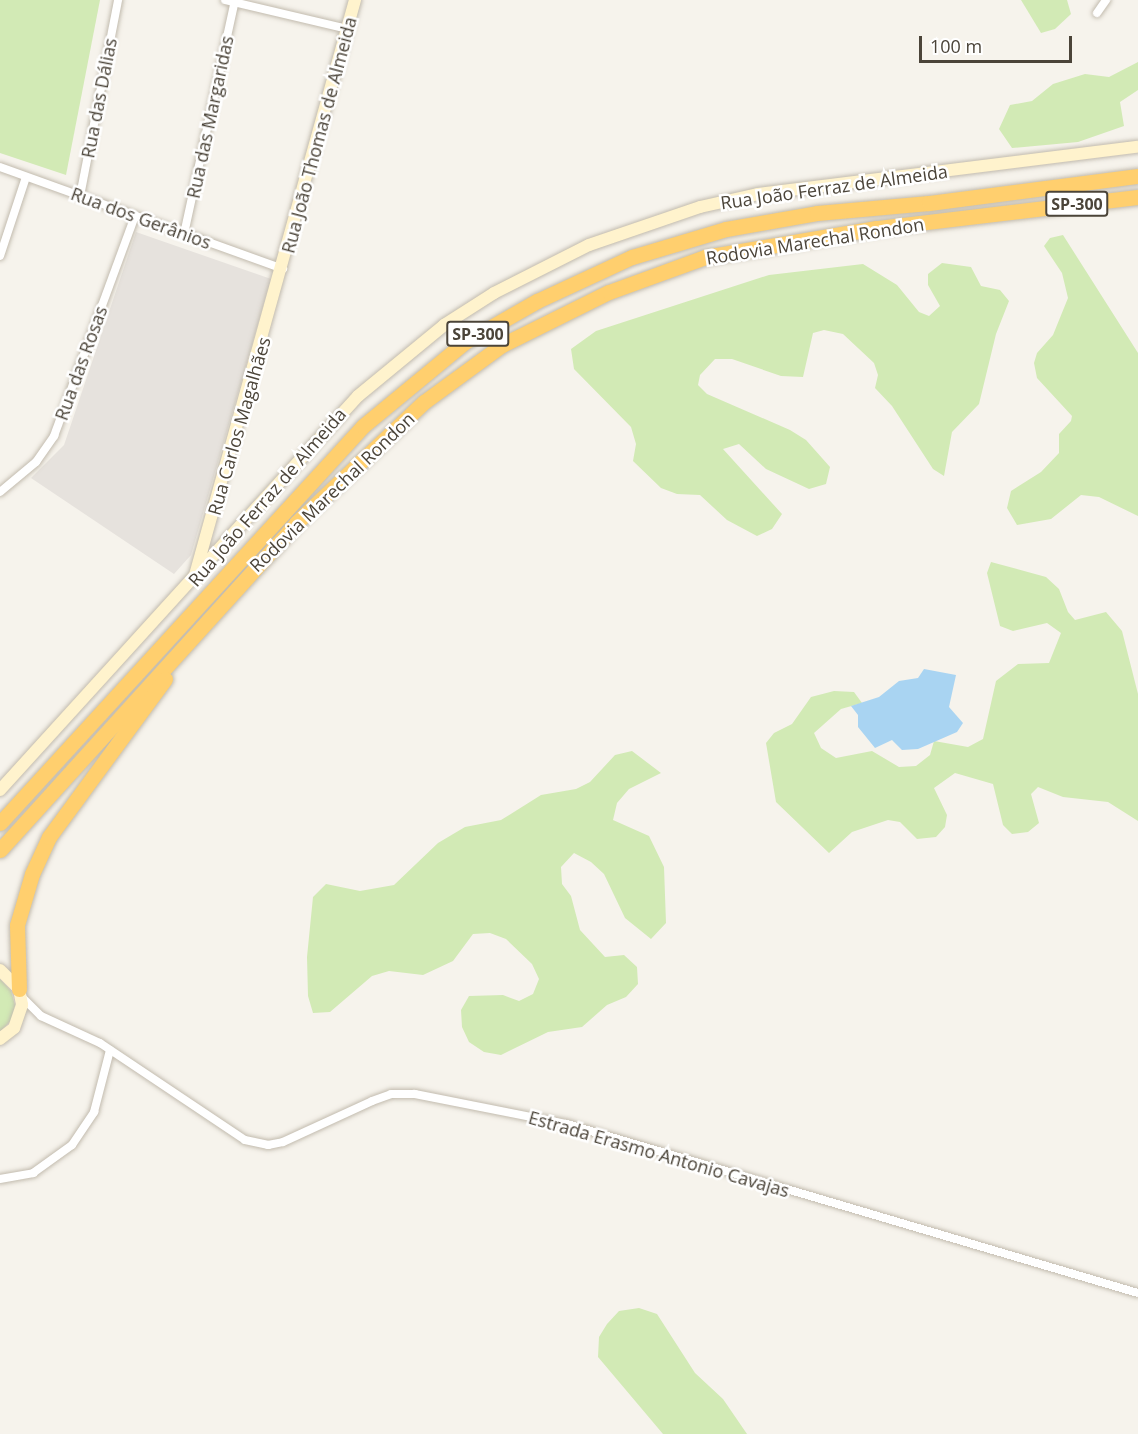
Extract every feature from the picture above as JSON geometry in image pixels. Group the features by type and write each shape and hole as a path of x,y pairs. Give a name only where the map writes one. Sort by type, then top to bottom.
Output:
{"highway":[{"name":"Rodovia Marechal Rondon","path":"0,823 363,426 465,342 537,301 632,257 726,229 817,213 929,203 1138,176"},
{"name":"Rodovia Marechal Rondon","path":"0,850 198,628 296,523 424,402 502,345 609,292 705,257 783,242 1138,197"},
{"path":"20,993 17,925 32,874 49,837 177,664 198,628"}],"main road":[{"name":"Rua João Thomas de Almeida","path":"283,269 355,0"},
{"name":"Rua João Ferraz de Almeida","path":"0,790 192,582 302,453 358,396 403,357 494,293 589,245 700,207 758,194 1138,147"},
{"name":"Rua Carlos Magalhães","path":"192,582 283,269"},
{"path":"0,970 20,993 19,1020 0,1039"}],"street":[{"name":"Rua das Dálias","path":"80,196 118,0"},
{"path":"225,0 348,29"},
{"path":"1097,14 1106,0"},
{"name":"Rua das Margaridas","path":"184,234 235,1"},
{"name":"Rua dos Gerânios","path":"0,167 283,269"},
{"path":"0,256 26,177"},
{"name":"Rua das Rosas","path":"0,492 36,462 54,436 135,216"},
{"name":"Estrada Erasmo Antonio Cavajas","path":"20,993 41,1016 100,1043 245,1140 268,1145 283,1142 391,1094 415,1094 567,1124 1138,1293"},
{"path":"19,1020 41,1016"},
{"path":"0,1179 33,1173 72,1145 94,1112 110,1050"}],"shaded area":[{"path":"136,232 271,279 191,555 174,574 31,478 64,445"}],"green space":[{"path":"0,0 100,0 66,175 0,153"},
{"path":"1021,0 1067,0 1071,14 1055,29 1041,33"},
{"path":"1138,62 1138,90 1120,102 1124,126 1078,142 1012,148 999,129 1010,105 1032,101 1053,84 1085,74 1109,77"},
{"path":"1063,235 1138,353 1138,516 1099,497 1081,495 1051,519 1017,525 1007,508 1011,491 1041,472 1059,453 1059,434 1071,421 1072,416 1037,378 1034,363 1037,353 1053,335 1068,298 1062,273 1044,246 1050,238"},
{"path":"942,263 971,267 981,286 1000,290 1009,301 996,334 979,404 952,432 944,476 933,469 892,406 875,388 878,375 874,363 843,334 824,330 813,333 803,377 781,376 732,359 715,359 700,375 698,385 707,394 790,430 806,440 830,467 826,484 809,489 766,469 739,444 723,449 782,514 772,529 757,536 727,520 700,495 677,494 661,488 633,461 636,444 631,427 574,369 571,349 596,331 769,275 863,264 897,285 919,312 929,316 940,306 928,285 928,274"},
{"path":"991,562 1046,577 1059,589 1068,612 1075,620 1106,612 1122,631 1138,694 1138,821 1108,802 1063,797 1038,787 1031,794 1039,823 1028,832 1012,834 1003,825 993,784 955,773 934,788 947,815 945,827 936,837 917,839 900,822 888,820 852,832 829,853 776,802 766,743 774,733 792,724 811,697 834,691 854,692 862,703 841,709 814,733 821,748 836,758 872,751 899,767 916,766 930,755 934,741 968,747 983,739 996,681 1018,664 1049,663 1061,633 1047,623 1013,631 1000,626 987,573"},
{"path":"632,751 661,773 629,789 617,803 613,820 649,836 664,867 666,923 651,939 625,918 604,874 591,862 574,853 561,867 562,884 571,896 580,930 605,957 624,955 637,967 638,984 626,997 607,1005 582,1027 548,1032 501,1055 484,1052 469,1042 462,1027 461,1010 469,996 503,995 519,1001 533,994 539,979 532,964 506,939 490,933 473,934 453,961 423,975 389,971 372,976 330,1012 313,1013 308,996 307,957 313,897 326,884 360,891 394,885 438,843 465,827 501,820 541,795 576,789 590,782 615,755"},
{"path":"0,979 11,991 15,1005 12,1019 0,1032"},
{"path":"639,1308 657,1314 695,1373 723,1399 747,1434 663,1434 598,1357 599,1337 607,1324 619,1311"}],"water":[{"path":"924,669 956,675 949,707 963,723 957,732 918,749 902,750 892,740 875,748 858,727 858,715 851,706 879,697 899,681 918,678"}]}
